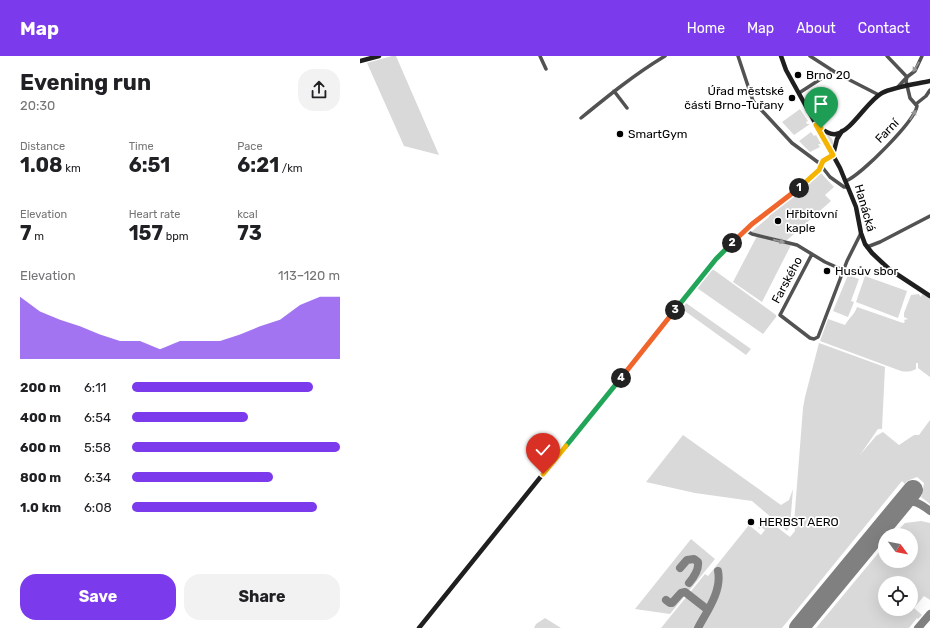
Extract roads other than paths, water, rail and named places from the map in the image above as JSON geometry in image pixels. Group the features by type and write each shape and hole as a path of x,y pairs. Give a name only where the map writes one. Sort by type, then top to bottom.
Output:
{"main road":[{"path":"360,61 379,56"},
{"name":"Hanácká","path":"781,56 786,70 846,181 857,211 863,240 867,247 876,258 889,269 902,279 930,296"},
{"path":"419,628 716,259 745,230 796,191 818,170 823,161 833,155 837,139 842,131 879,95 896,88 930,81"},
{"path":"816,125 831,134 837,134 842,131"}],"street":[{"path":"540,56 546,69"},
{"path":"581,118 614,91 665,56"},
{"path":"738,56 753,101 792,143 820,165 833,180 844,187 848,187"},
{"path":"810,56 815,57 833,71 879,95"},
{"path":"887,56 907,77 906,81 910,98 916,104 925,97 930,90"},
{"path":"896,88 915,71 922,56"},
{"path":"799,93 833,71"},
{"path":"614,91 627,108"},
{"name":"Farní","path":"846,181 856,176 907,124 917,109 916,104"},
{"path":"867,247 880,242 930,216"},
{"path":"745,230 752,234 797,245 825,262 843,270 861,233"},
{"path":"856,241 863,240"},
{"name":"Farského","path":"812,254 780,314 810,338 816,339 818,337 843,270"}],"place":[{"name":"Brno 20","path":"798,75"},
{"name":"Úřad městské části Brno-Tuřany","path":"792,98"},
{"name":"SmartGym","path":"620,134"},
{"name":"Hřbitovní kaple","path":"778,221"},
{"name":"Husův sbor","path":"827,271"},
{"name":"HERBST AERO","path":"751,522"}]}
